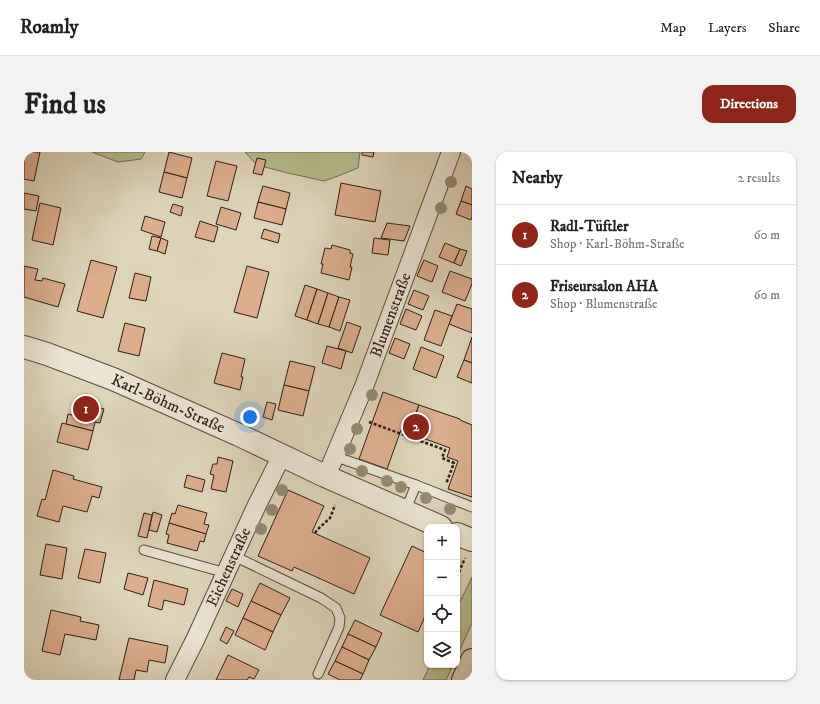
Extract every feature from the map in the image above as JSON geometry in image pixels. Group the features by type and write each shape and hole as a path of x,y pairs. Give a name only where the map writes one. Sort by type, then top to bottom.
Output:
{"main road":[{"path":"463,680 472,660"}],"street":[{"name":"Blumenstraße","path":"325,476 365,384 451,152"},
{"name":"Karl-Böhm-Straße","path":"24,347 113,379 434,524"},
{"name":"Eichenstraße","path":"175,680 282,455"},
{"path":"460,538 468,549"}],"lane":[{"path":"334,456 416,485 472,507"},
{"path":"405,511 416,485"},
{"path":"144,550 226,573"},
{"path":"234,556 321,598 336,608 340,618 339,627 318,674"}],"path":[{"path":"368,422 445,450 442,458 454,463 442,495"},
{"path":"315,533 330,518 335,505"},
{"path":"460,569 468,549"}],"green space":[{"path":"92,152 145,152 141,159 118,162"},
{"path":"245,152 360,152 358,168 324,181 257,165"},
{"path":"472,577 472,623 460,649 460,632 460,602"},
{"path":"429,668 452,668 446,680 423,680"}],"building":[{"path":"24,152 40,152 34,181 24,179"},
{"path":"169,152 192,158 187,178 164,172"},
{"path":"362,152 374,152 373,157 362,155"},
{"path":"257,158 266,160 262,175 253,173"},
{"path":"216,161 237,166 228,201 207,196"},
{"path":"164,172 187,178 182,198 159,192"},
{"path":"341,183 381,191 375,222 335,215"},
{"path":"263,186 290,193 286,209 258,202"},
{"path":"466,186 472,189 472,205 461,201"},
{"path":"24,193 39,196 36,211 24,209"},
{"path":"461,201 472,205 471,220 456,214"},
{"path":"258,202 286,209 282,225 254,218"},
{"path":"40,203 61,208 53,245 32,240"},
{"path":"173,204 183,207 181,216 170,212"},
{"path":"221,207 241,213 236,230 216,224"},
{"path":"145,216 165,222 161,237 141,230"},
{"path":"200,221 218,227 214,242 195,237"},
{"path":"387,223 410,226 404,241 381,238"},
{"path":"264,229 280,234 278,243 261,238"},
{"path":"152,236 161,238 157,251 149,249"},
{"path":"161,238 168,241 165,254 157,251"},
{"path":"374,238 390,240 388,255 372,253"},
{"path":"445,243 460,249 454,263 439,257"},
{"path":"332,245 350,250 350,253 353,254 349,280 321,273 323,264 321,264 325,248 331,249"},
{"path":"460,249 467,251 461,266 454,263"},
{"path":"91,260 117,267 103,318 77,311"},
{"path":"424,260 438,266 432,282 417,276"},
{"path":"24,266 38,269 35,280 42,281 43,278 65,284 58,307 24,297"},
{"path":"247,266 269,272 257,318 234,312"},
{"path":"450,271 472,279 472,284 465,301 442,292"},
{"path":"135,273 151,277 146,301 129,298"},
{"path":"305,285 317,289 307,320 295,316"},
{"path":"317,289 328,293 318,324 307,320"},
{"path":"414,290 429,296 423,310 408,304"},
{"path":"328,293 339,297 329,327 318,324"},
{"path":"339,297 350,300 340,331 329,327"},
{"path":"457,304 472,309 472,333 449,324"},
{"path":"406,309 422,316 416,330 400,324"},
{"path":"435,310 452,316 441,346 424,340"},
{"path":"347,322 361,327 352,353 338,348"},
{"path":"125,323 145,328 139,356 118,351"},
{"path":"472,337 472,363 464,360"},
{"path":"395,338 410,344 404,359 389,353"},
{"path":"327,346 346,351 341,369 322,363"},
{"path":"421,347 444,356 436,378 413,369"},
{"path":"222,353 245,359 240,390 214,383"},
{"path":"464,360 472,363 472,383 457,377"},
{"path":"290,361 315,367 309,391 284,385"},
{"path":"284,385 309,391 303,416 278,410"},
{"path":"383,392 419,405 409,433 401,430 387,469 359,459"},
{"path":"267,402 276,404 272,420 263,417"},
{"path":"83,403 104,409 100,423 95,422 93,431 66,424 68,414 79,417"},
{"path":"419,405 460,419 472,425 472,497 448,489 458,461 447,457 450,448 409,433"},
{"path":"62,423 93,431 88,450 57,442"},
{"path":"218,457 233,461 226,492 211,489 214,475 210,474 213,464 217,464"},
{"path":"53,470 74,476 73,479 102,487 99,498 92,496 87,512 63,506 59,522 37,516 42,499 45,500"},
{"path":"187,475 205,480 202,492 184,487"},
{"path":"288,490 324,506 312,532 370,558 354,594 294,567 292,571 258,556"},
{"path":"178,505 207,513 204,524 209,525 206,534 169,523 172,513 175,514"},
{"path":"153,512 162,515 157,532 149,530"},
{"path":"144,513 152,515 147,538 138,536"},
{"path":"169,523 206,534 204,542 200,541 197,551 167,543 169,535 166,534"},
{"path":"46,544 67,548 62,579 40,575"},
{"path":"412,546 424,552 424,619 418,632 380,615"},
{"path":"85,549 106,553 100,583 78,578"},
{"path":"128,573 148,578 143,595 124,589"},
{"path":"154,580 188,589 184,605 164,600 162,610 148,606"},
{"path":"260,583 290,598 281,615 251,601"},
{"path":"232,589 243,594 238,607 226,601"},
{"path":"251,601 281,615 273,632 243,618"},
{"path":"51,610 81,617 80,621 99,625 96,640 65,634 60,655 42,651"},
{"path":"243,618 273,632 265,650 235,635"},
{"path":"355,620 382,633 376,647 348,634"},
{"path":"226,627 234,631 227,644 220,640"},
{"path":"348,634 376,647 369,660 342,647"},
{"path":"129,638 168,646 165,663 149,660 147,672 136,670 134,680 119,680"},
{"path":"342,647 369,660 363,674 335,661"},
{"path":"228,655 259,670 254,679 249,677 247,680 216,680"},
{"path":"335,661 363,674 360,680 340,680 328,674"}],"place":[{"name":"Radl-Tüftler","path":"86,409"},
{"name":"Friseursalon AHA","path":"416,427"}]}
